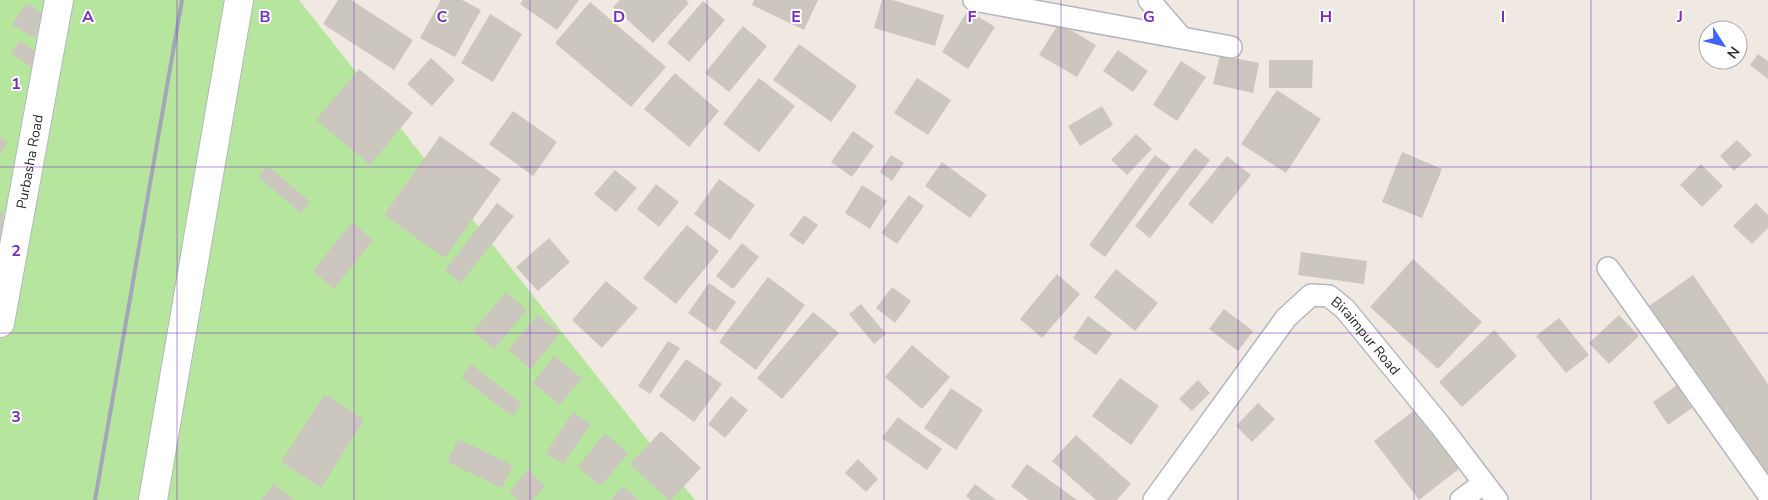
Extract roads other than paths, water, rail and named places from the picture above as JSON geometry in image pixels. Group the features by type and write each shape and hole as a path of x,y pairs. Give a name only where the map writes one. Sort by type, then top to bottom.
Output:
{"street":[{"name":"Purbasha Road","path":"0,323 59,0"},
{"path":"153,500 239,0"},
{"path":"974,0 1231,47"},
{"path":"1149,0 1181,37"},
{"path":"1608,268 1768,494"},
{"name":"Biraimpur Road","path":"1154,500 1286,318 1311,295 1329,296 1345,309 1440,424 1497,500"},
{"path":"1461,500 1484,483"}],"railway":[{"path":"95,500 182,0"}]}
